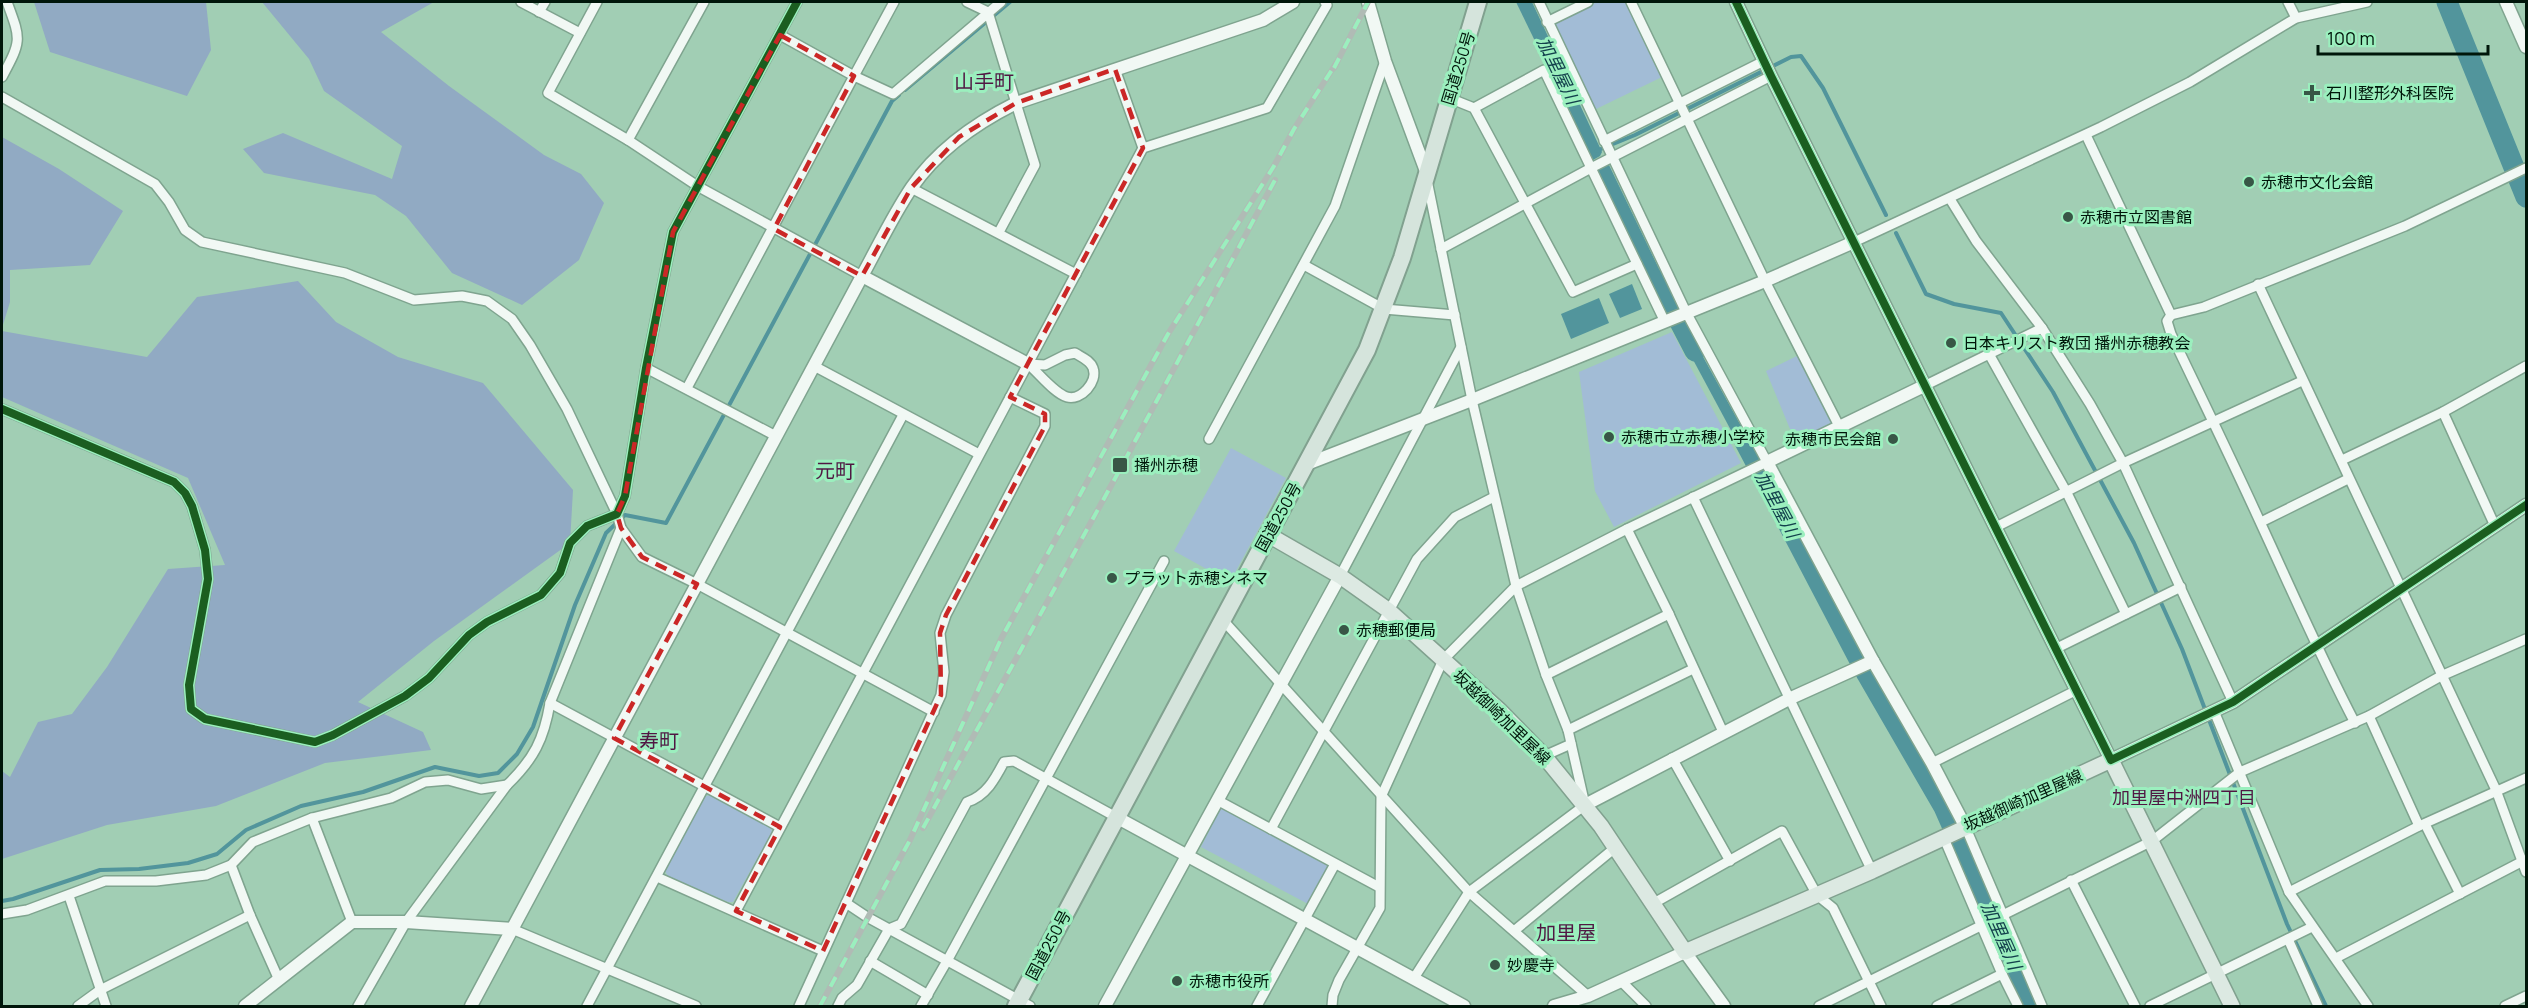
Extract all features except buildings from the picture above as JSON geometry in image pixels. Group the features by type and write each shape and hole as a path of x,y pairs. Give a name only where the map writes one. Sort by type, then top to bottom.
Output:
{"highway":[{"name":"国道250号","path":"1022,1004 1116,817 1367,350 1384,309 1478,2"}],"main road":[{"name":"坂越御崎加里屋線","path":"1267,534 1340,576 1388,610 1500,711 1544,756 1585,804 1685,952 1872,871 2111,760"},
{"path":"2111,760 2232,1006"}],"street":[{"path":"2,77 18,42 17,28 7,2"},
{"path":"521,2 580,33"},
{"path":"539,12 545,2"},
{"path":"597,2 548,93 628,140 699,187 1028,364 1048,381 1053,390 1068,397 1079,397 1086,391 1093,378 1093,368 1087,359 1075,353 1065,355 1045,365 1028,364"},
{"path":"628,140 704,2"},
{"path":"2,409 174,482 186,493 200,532 208,579 189,685 191,709 205,719 315,742 405,696 429,678 469,635 487,622 541,595 560,573 570,543 586,526 617,514 625,496 646,368 673,232 797,2"},
{"path":"687,388 894,2"},
{"path":"967,2 988,12 1035,165 999,232"},
{"path":"780,35 854,76 893,94 1001,2"},
{"path":"471,1006 862,276 911,188 933,161 959,137 992,115 1016,103 1263,20 1293,2"},
{"path":"736,911 1143,148 1268,108 1327,5 1325,2"},
{"path":"1368,2 1385,61 1427,174 1429,200 1472,400 1516,586 1546,675 1568,730 1585,804"},
{"path":"1539,2 1684,313 1965,826 2042,1006"},
{"path":"1547,22 1588,2"},
{"path":"1630,2 1765,281 1839,426"},
{"path":"1736,2 2111,760 2233,702 2526,505"},
{"path":"2288,2 2296,18"},
{"path":"1307,464 1765,281 1950,199 2085,135 2190,82 2296,18 2352,3 2367,2"},
{"path":"2506,2 2526,47"},
{"path":"1209,439 1335,206 1385,61"},
{"path":"1608,151 1686,120 1767,68"},
{"path":"1441,249 1593,167 1608,151 1679,104 1767,68"},
{"path":"1116,69 1143,148"},
{"path":"1474,108 1544,70 1593,167 1636,264 1666,319"},
{"path":"2,97 155,183 185,230 202,242 345,273 414,300 462,297 487,301 512,319 530,345 567,409 617,514 621,528 642,557 697,584 934,712"},
{"path":"1449,98 1474,108 1574,292 1636,264"},
{"path":"2085,135 2171,315"},
{"path":"2355,723 2316,647 2171,334 2168,321 2171,315 2204,307 2405,226 2526,168"},
{"path":"911,188 1076,274"},
{"path":"1950,199 1976,240 2042,328 2090,404 2123,464 2233,702"},
{"path":"1304,265 1384,309 1455,315"},
{"path":"2258,284 2496,790 2525,864 2460,894 2336,958"},
{"path":"1332,1006 1333,995 1340,980 1380,908 1381,796 1443,660 1516,586 1627,529 2042,328"},
{"path":"1105,1006 1340,576 1461,347"},
{"path":"1989,354 2067,493 2126,614"},
{"path":"814,366 979,454"},
{"path":"2342,460 2443,412 2526,366"},
{"path":"646,368 776,436"},
{"path":"1996,527 2123,464 2302,381"},
{"path":"799,1006 941,694 944,672 940,633 946,615 1046,426 1045,414 1010,397"},
{"path":"2443,412 2495,526"},
{"path":"587,1006 903,415"},
{"path":"2260,522 2348,479"},
{"path":"1271,829 1417,559 1437,534 1455,517 1494,497"},
{"path":"1693,497 1872,871"},
{"path":"358,1006 405,922 507,785 523,770 536,751 546,729 550,703 621,528"},
{"path":"1627,529 1723,732"},
{"path":"921,1006 1164,561"},
{"path":"2057,648 2181,587"},
{"path":"1546,675 1669,614"},
{"path":"1222,619 1469,892 1588,996"},
{"path":"1821,1006 1981,924 2152,841 2240,772 2369,717 2441,676 2526,639"},
{"path":"1414,978 1469,892 1585,804 1791,698 1873,661"},
{"path":"1568,730 1693,669"},
{"path":"1932,763 2077,690"},
{"path":"550,703 780,827"},
{"path":"2214,711 2289,892 2368,1006"},
{"path":"2369,717 2422,825 2460,894"},
{"path":"1544,756 1571,744"},
{"path":"1672,758 1730,861"},
{"path":"838,1006 857,985 888,929 901,924 967,802 978,799 992,783 1004,762 1014,761 1464,1006"},
{"path":"2289,892 2422,825 2526,778"},
{"path":"2,914 27,910 105,882 156,881 206,875 231,865 253,842 312,818 391,798 425,782 448,780 481,789 507,785"},
{"path":"1217,800 1379,887"},
{"path":"312,818 352,922"},
{"path":"1654,903 1782,831 1817,895 1833,908 1881,1006"},
{"path":"1943,837 2018,1006"},
{"path":"1514,931 1616,847"},
{"path":"1257,1006 1335,864"},
{"path":"231,865 249,915 279,980"},
{"path":"657,876 824,951"},
{"path":"2071,880 2135,1006"},
{"path":"69,896 106,1006"},
{"path":"846,903 1022,1004"},
{"path":"78,1006 100,990 249,915"},
{"path":"245,1006 352,922 405,922 512,929 696,1006"},
{"path":"2150,1006 2312,927"},
{"path":"2288,939 2318,1006"},
{"path":"1554,1006 1588,996 1622,982 1685,952"},
{"name":"坂越御崎加里屋線","path":"1685,952 1724,1006"},
{"path":"870,961 927,995"},
{"path":"1937,1006 2002,974"},
{"path":"1622,982 1646,1006"},
{"path":"2505,1006 2526,996"}],"highlighted area":[{"path":"780,35 854,76 774,229 862,276 911,188 959,137 1016,103 1115,69 1143,148 1010,397 1045,414 1045,426 946,615 940,633 941,695 823,951 736,911 780,827 614,738 697,584 642,557 621,528 617,514 625,496 673,232"}],"shaded area":[{"path":"34,2 206,2 211,50 187,96 50,52"},
{"path":"262,2 434,2 381,32 449,86 544,155 581,174 604,203 579,260 522,305 452,273 406,216 375,195 264,173 243,149 283,133 392,179 402,146 324,91 309,59"},
{"path":"1597,2 1626,2 1662,77 1594,110 1555,27 1556,22"},
{"path":"2,137 59,169 123,211 90,265 10,270 10,302 2,328"},
{"path":"298,281 336,322 398,357 483,383 573,490 570,543 434,641 358,702 423,732 431,750 325,763 216,806 107,825 2,859 2,771 10,777 38,722 72,714 107,667 168,569 225,565 188,478 2,397 2,331 147,357 197,297"},
{"path":"1672,332 1741,463 1614,527 1595,491 1579,372"},
{"path":"1797,356 1833,422 1795,441 1766,371"},
{"path":"1231,448 1286,478 1230,582 1174,551"},
{"path":"710,795 770,826 772,832 733,902 728,902 668,876 665,871 703,797"},
{"path":"1220,809 1225,809 1328,864 1330,868 1310,905 1201,847"}],"water":[{"path":"1516,2 1532,2 1602,152 1593,160"},
{"path":"1609,165 1675,302 1674,305 1663,310 1596,171"},
{"path":"1632,284 1642,309 1620,318 1609,294"},
{"path":"1599,298 1609,323 1571,339 1561,314"},
{"path":"1685,324 1757,455 1755,459 1748,462 1676,328"}],"waterway":[{"path":"905,90 1010,2"},
{"path":"2447,2 2526,197"},
{"path":"1596,151 1635,135 1791,57 1801,56 1823,88 1886,215"},
{"path":"2,901 100,870 139,869 188,863 217,854 246,830 301,806 363,792 435,767 479,776 498,773 517,754 533,727 575,605 606,533 625,515 666,523 892,101 899,95"},
{"path":"1896,233 1926,294 1954,304 2001,313 2053,392 2134,543 2182,649 2287,924 2326,1006"},
{"name":"加里屋川","path":"1658,280 1695,351"},
{"name":"加里屋川","path":"1741,434 1867,674 1944,807 2032,1006"}],"railway":[{"path":"1334,68 1368,2"},
{"path":"820,1006 910,840 1001,639 1168,334 1337,62"},
{"path":"923,828 1118,473 1275,180"}],"cycle path":[{"path":"2,409 174,482 185,493 192,506 205,550 208,579 189,685 191,709 205,719 315,742 333,735 405,696 429,678 469,635 487,622 541,595 560,573 570,543 587,526 617,514 625,496 646,368 673,232 797,2"},
{"path":"1736,2 2111,760 2233,702 2526,505"}],"place":[{"name":"石川整形外科医院","path":"2312,93"},
{"name":"赤穂市文化会館","path":"2249,182"},
{"name":"赤穂市立図書館","path":"2068,217"},
{"name":"日本キリスト教団 播州赤穂教会","path":"1951,343"},
{"name":"赤穂市立赤穂小学校","path":"1609,437"},
{"name":"赤穂市民会館","path":"1893,439"},
{"name":"播州赤穂","path":"1120,465"},
{"name":"プラット赤穂シネマ","path":"1112,578"},
{"name":"赤穂郵便局","path":"1344,630"},
{"name":"妙慶寺","path":"1495,965"},
{"name":"赤穂市役所","path":"1177,981"}],"district":[{"name":"山手町","path":"984,82"},
{"name":"元町","path":"835,471"},
{"name":"寿町","path":"659,741"},
{"name":"加里屋中洲四丁目","path":"2184,798"},
{"name":"加里屋","path":"1566,933"}]}
